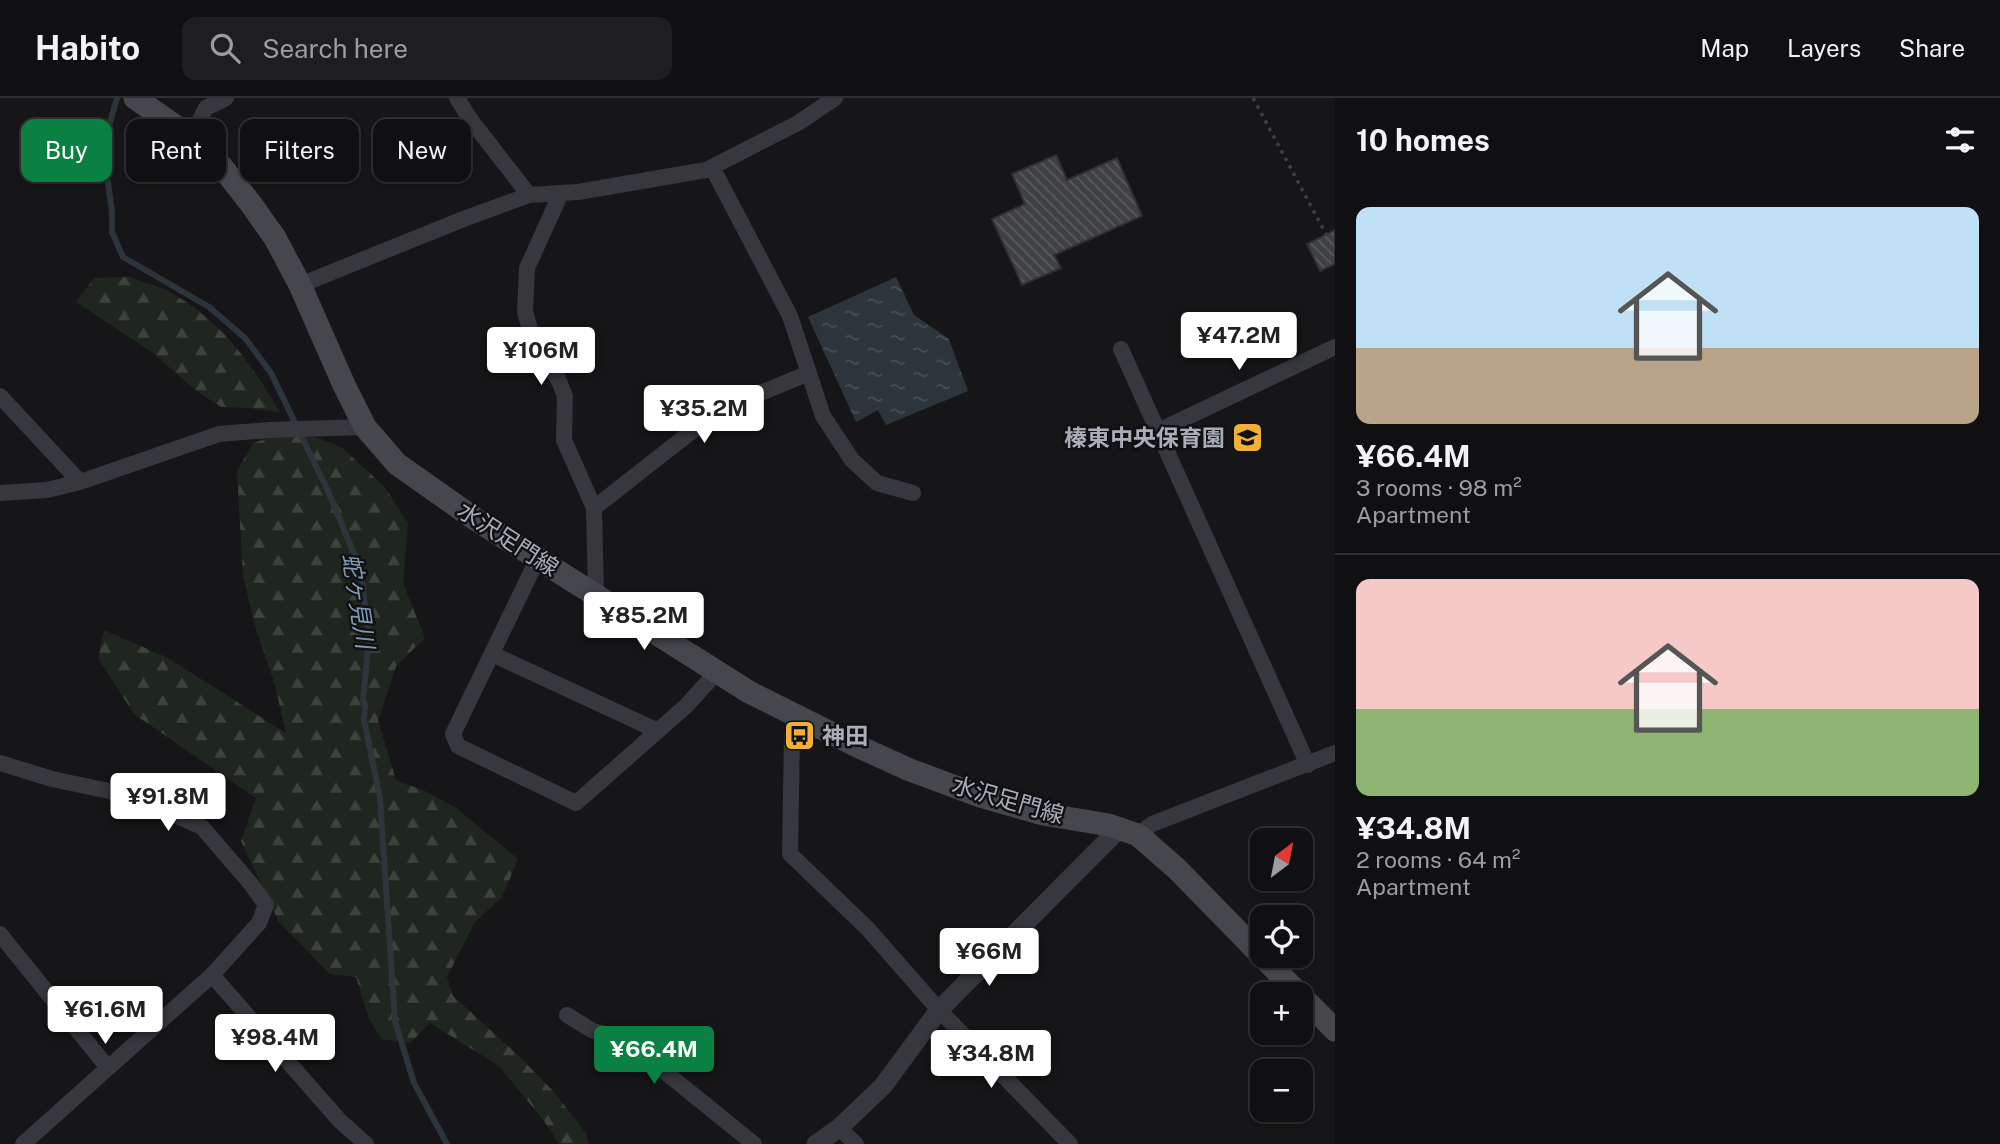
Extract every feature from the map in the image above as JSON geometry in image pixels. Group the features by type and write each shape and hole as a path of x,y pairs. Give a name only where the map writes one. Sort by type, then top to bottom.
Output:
{"main road":[{"name":"水沢足門線","path":"144,104 165,119"},
{"name":"水沢足門線","path":"226,172 275,238 300,285 365,427 397,464 596,596 749,692 910,770 980,796 1042,814 1129,832"},
{"path":"1129,832 1177,869 1287,982"},
{"path":"1313,1008 1335,1030"}],"street":[{"path":"204,103 226,98"},
{"path":"457,98 529,195"},
{"path":"300,285 529,195 561,193 712,167 798,123 826,100"},
{"path":"712,167 790,316 823,416 852,460 877,482 913,493"},
{"path":"561,193 527,268 525,312 532,336 565,396 564,440 594,508 596,596"},
{"path":"1158,431 1335,347"},
{"path":"1121,349 1308,765"},
{"path":"594,508 719,410 809,373"},
{"path":"0,396 80,482"},
{"path":"0,493 47,490 80,482 219,434 269,429 365,427"},
{"path":"538,558 453,734 458,746 576,803 687,706 717,672"},
{"path":"492,654 658,731"},
{"path":"792,735 790,855 868,929 939,1010 1070,1144"},
{"path":"816,1144 839,1128 883,1086 939,1010 1129,832 1308,765 1333,759"},
{"path":"0,763 52,779 128,795 202,827 266,905 259,923 212,975 23,1144"},
{"path":"0,934 108,1068"},
{"path":"212,975 340,1121 366,1144"},
{"path":"567,1015 593,1031 624,1038 754,1144"},
{"path":"839,1128 856,1144"}],"path":[{"path":"1253,98 1326,234"}],"green space":[{"path":"130,277 166,290 185,301 218,328 245,359 280,412 221,407 194,389 153,353 76,302 94,278"},
{"path":"274,436 316,437 341,447 384,486 408,523 403,583 425,638 396,666 378,720 396,780 425,791 456,808 518,859 502,897 475,922 447,977 453,996 552,1090 586,1133 588,1144 559,1144 544,1121 499,1066 430,1023 410,1043 382,1039 369,1019 356,977 330,974 279,922 241,841 256,798 134,714 98,658 104,630 168,658 286,733 243,576 237,471 253,443"}],"water":[{"path":"896,277 914,315 949,339 968,391 886,425 878,410 856,422 808,317"}],"building":[{"path":"1056,155 1067,180 1117,158 1142,216 1054,255 1061,268 1022,285 992,219 1025,204 1012,174"},
{"path":"1335,230 1335,264 1320,271 1307,244"}],"waterway":[{"name":"蛇ヶ見川","path":"117,98 109,126 105,162 112,232 123,257 209,307 245,338 271,373 327,489 355,556 362,581 369,638 363,700 364,720 380,798 395,1021 414,1083 447,1144"}],"place":[{"name":"榛東中央保育園","path":"1248,438"},
{"name":"神田","path":"799,736"}]}
